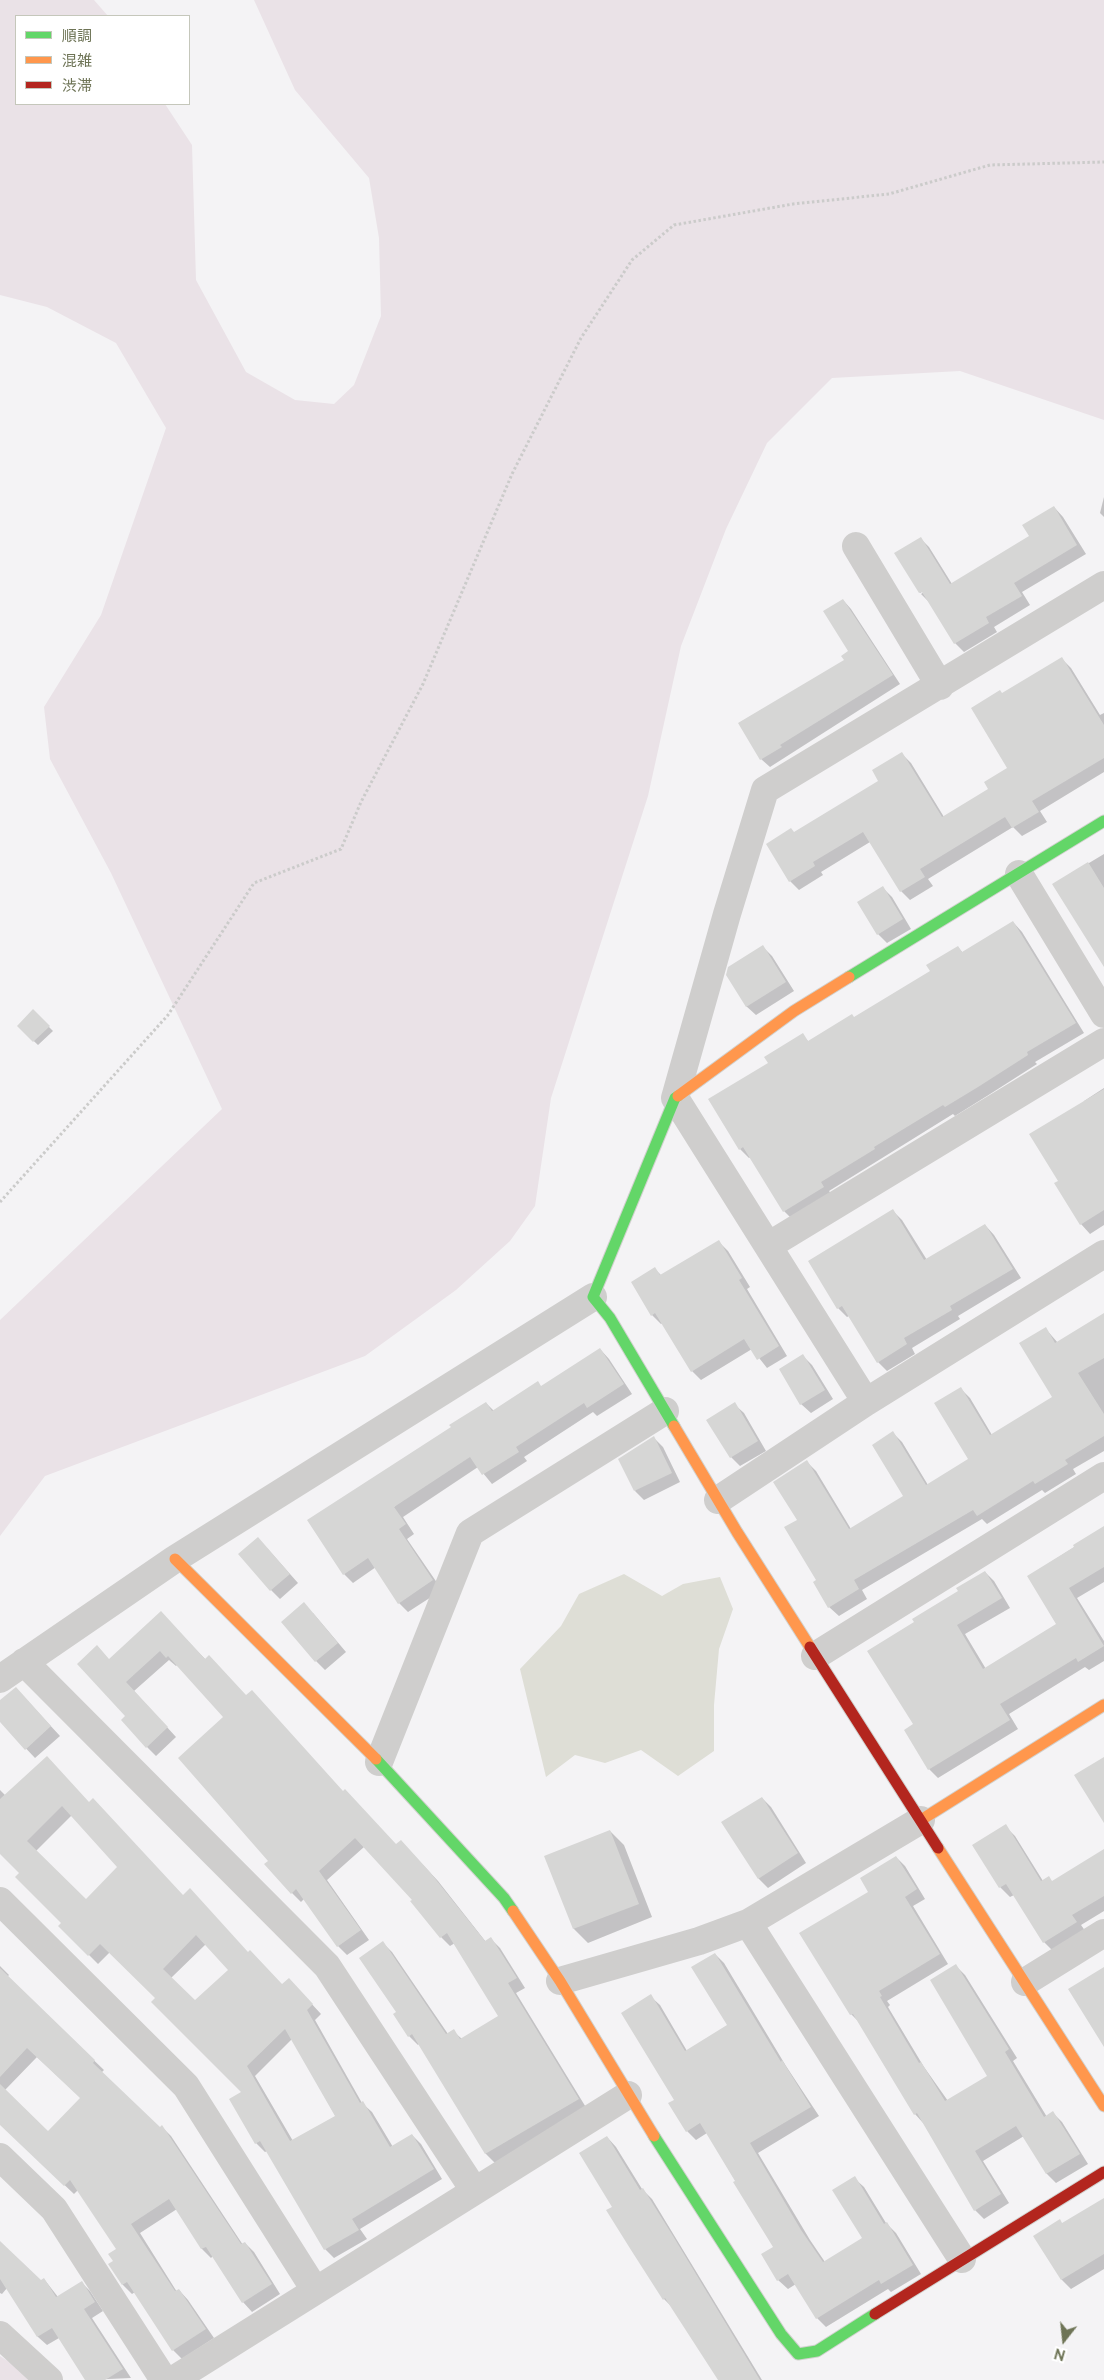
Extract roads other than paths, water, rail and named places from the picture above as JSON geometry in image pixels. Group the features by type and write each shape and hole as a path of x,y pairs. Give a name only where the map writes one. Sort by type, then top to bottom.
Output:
{"street":[{"path":"856,546 940,686"},
{"path":"0,1679 175,1559 593,1297 676,1098 727,914 765,790 940,686 1104,585"},
{"path":"676,1098 794,1011 1104,821"},
{"path":"1019,874 1104,1014"},
{"path":"768,1246 1104,1042"},
{"path":"676,1098 866,1402"},
{"path":"718,1500 866,1402 1104,1254"},
{"path":"593,1297 610,1318 718,1500 815,1656 1104,2106"},
{"path":"379,1762 470,1533 665,1411"},
{"path":"815,1656 1104,1476"},
{"path":"175,1559 379,1762 504,1898 560,1981 628,2095 781,2334 798,2354 817,2351 1104,2172"},
{"path":"24,1662 327,1966 474,2190"},
{"path":"560,1981 699,1941 748,1924 921,1820 1104,1705"},
{"path":"0,1901 186,2086 315,2290"},
{"path":"748,1924 962,2259"},
{"path":"1025,1982 1104,1933"},
{"path":"173,2380 628,2095"},
{"path":"0,2157 54,2209 164,2380"},
{"path":"0,2335 49,2380"}]}
